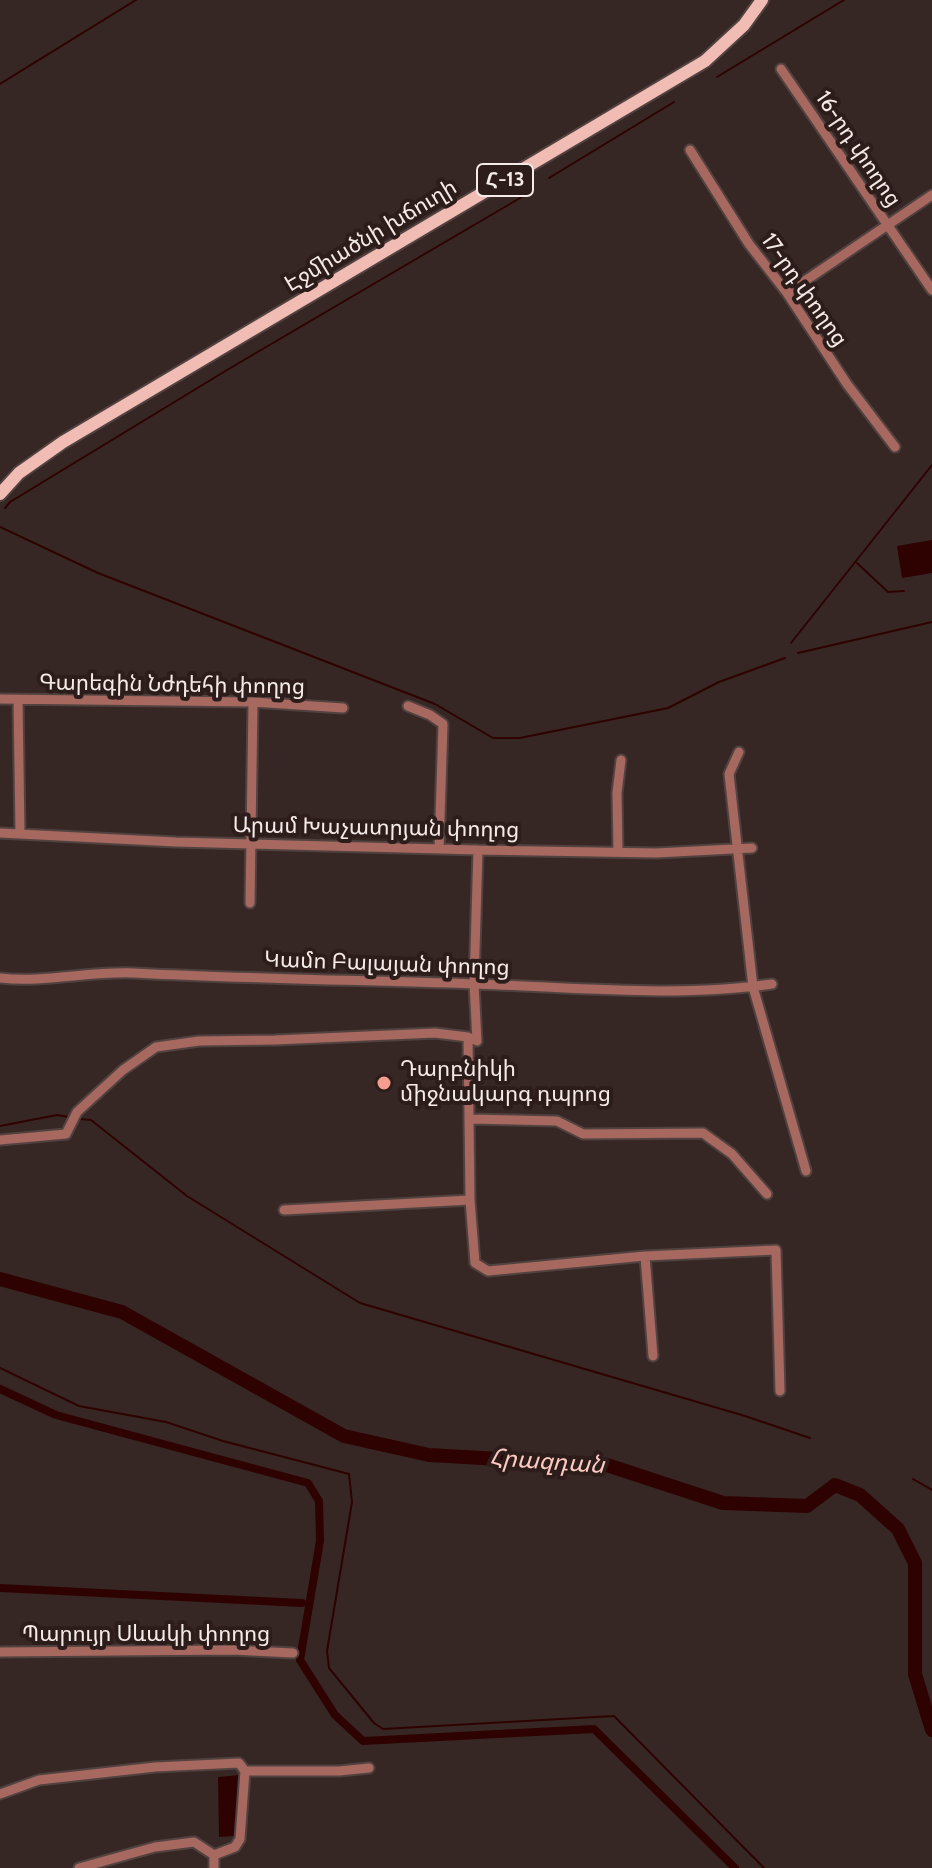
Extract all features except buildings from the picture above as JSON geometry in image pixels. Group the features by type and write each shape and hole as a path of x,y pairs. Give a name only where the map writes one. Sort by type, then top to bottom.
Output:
{"main road":[{"name":"Էջմիածնի խճուղի","path":"0,494 37,458 705,61 744,25 762,0"}],"street":[{"name":"16-րդ փողոց","path":"781,69 932,290"},
{"name":"17-րդ փողոց","path":"690,150 749,244 895,447"},
{"path":"787,293 932,195"},
{"name":"Գարեգին Նժդեհի փողոց","path":"0,699 253,702 343,708"},
{"path":"18,700 20,833"},
{"path":"250,903 253,702"},
{"path":"408,706 443,724 439,849"},
{"path":"739,752 729,774 753,987 806,1171"},
{"path":"618,851 617,793 621,760"},
{"name":"Արամ Խաչատրյան փողոց","path":"0,833 176,842 478,850 656,853 752,848"},
{"path":"0,1140 66,1134 77,1112 123,1070 156,1047 199,1041 435,1033 477,1041 474,984 478,850"},
{"name":"Կամո Բալայան փողոց","path":"0,978 15,980 95,972 604,990 772,984"},
{"path":"468,1037 470,1200 475,1263 481,1269 512,1269 645,1256 776,1250 780,1391"},
{"path":"471,1119 557,1121 583,1134 703,1133 732,1154 767,1194"},
{"path":"284,1210 470,1200"},
{"path":"645,1256 653,1356"},
{"name":"Պարույր Սևակի փողոց","path":"0,1652 232,1650 293,1653"},
{"path":"0,1794 39,1780 155,1767 239,1763 245,1771 240,1839 235,1847 214,1855"},
{"path":"245,1771 369,1768"},
{"path":"79,1868 155,1847 194,1842 214,1855"},
{"path":"214,1855 214,1868"}],"shaded area":[{"path":"932,540 932,573 902,578 897,546"},
{"path":"239,1775 235,1836 219,1837 218,1777"}],"waterway":[{"path":"0,84 136,0"},
{"path":"717,77 844,0"},
{"path":"549,178 674,102"},
{"path":"5,508 10,502 232,367 532,191"},
{"path":"791,643 932,465"},
{"path":"0,527 98,573 435,704 493,738 520,738 668,708 719,682 785,658"},
{"path":"857,563 888,592 904,591"},
{"path":"798,653 932,622"},
{"path":"0,1126 57,1115 69,1117"},
{"path":"80,1119 91,1120 187,1196 360,1303 810,1438"},
{"name":"Հրազդան","path":"0,1279 122,1312 344,1436 429,1455 607,1465 723,1503 807,1506 835,1485 860,1495 898,1529 915,1563 915,1674 932,1730"},
{"path":"0,1368 79,1406 166,1422 223,1441 349,1474 352,1502 327,1651 329,1668 374,1723 383,1729 614,1716 764,1868"},
{"path":"0,1389 56,1415 308,1483 319,1501 320,1541 300,1660 335,1715 363,1741 594,1729 735,1868"},
{"path":"913,1479 932,1490"},
{"path":"0,1588 302,1603"}],"place":[{"name":"Դարբնիկի միջնակարգ դպրոց","path":"384,1083"}]}
